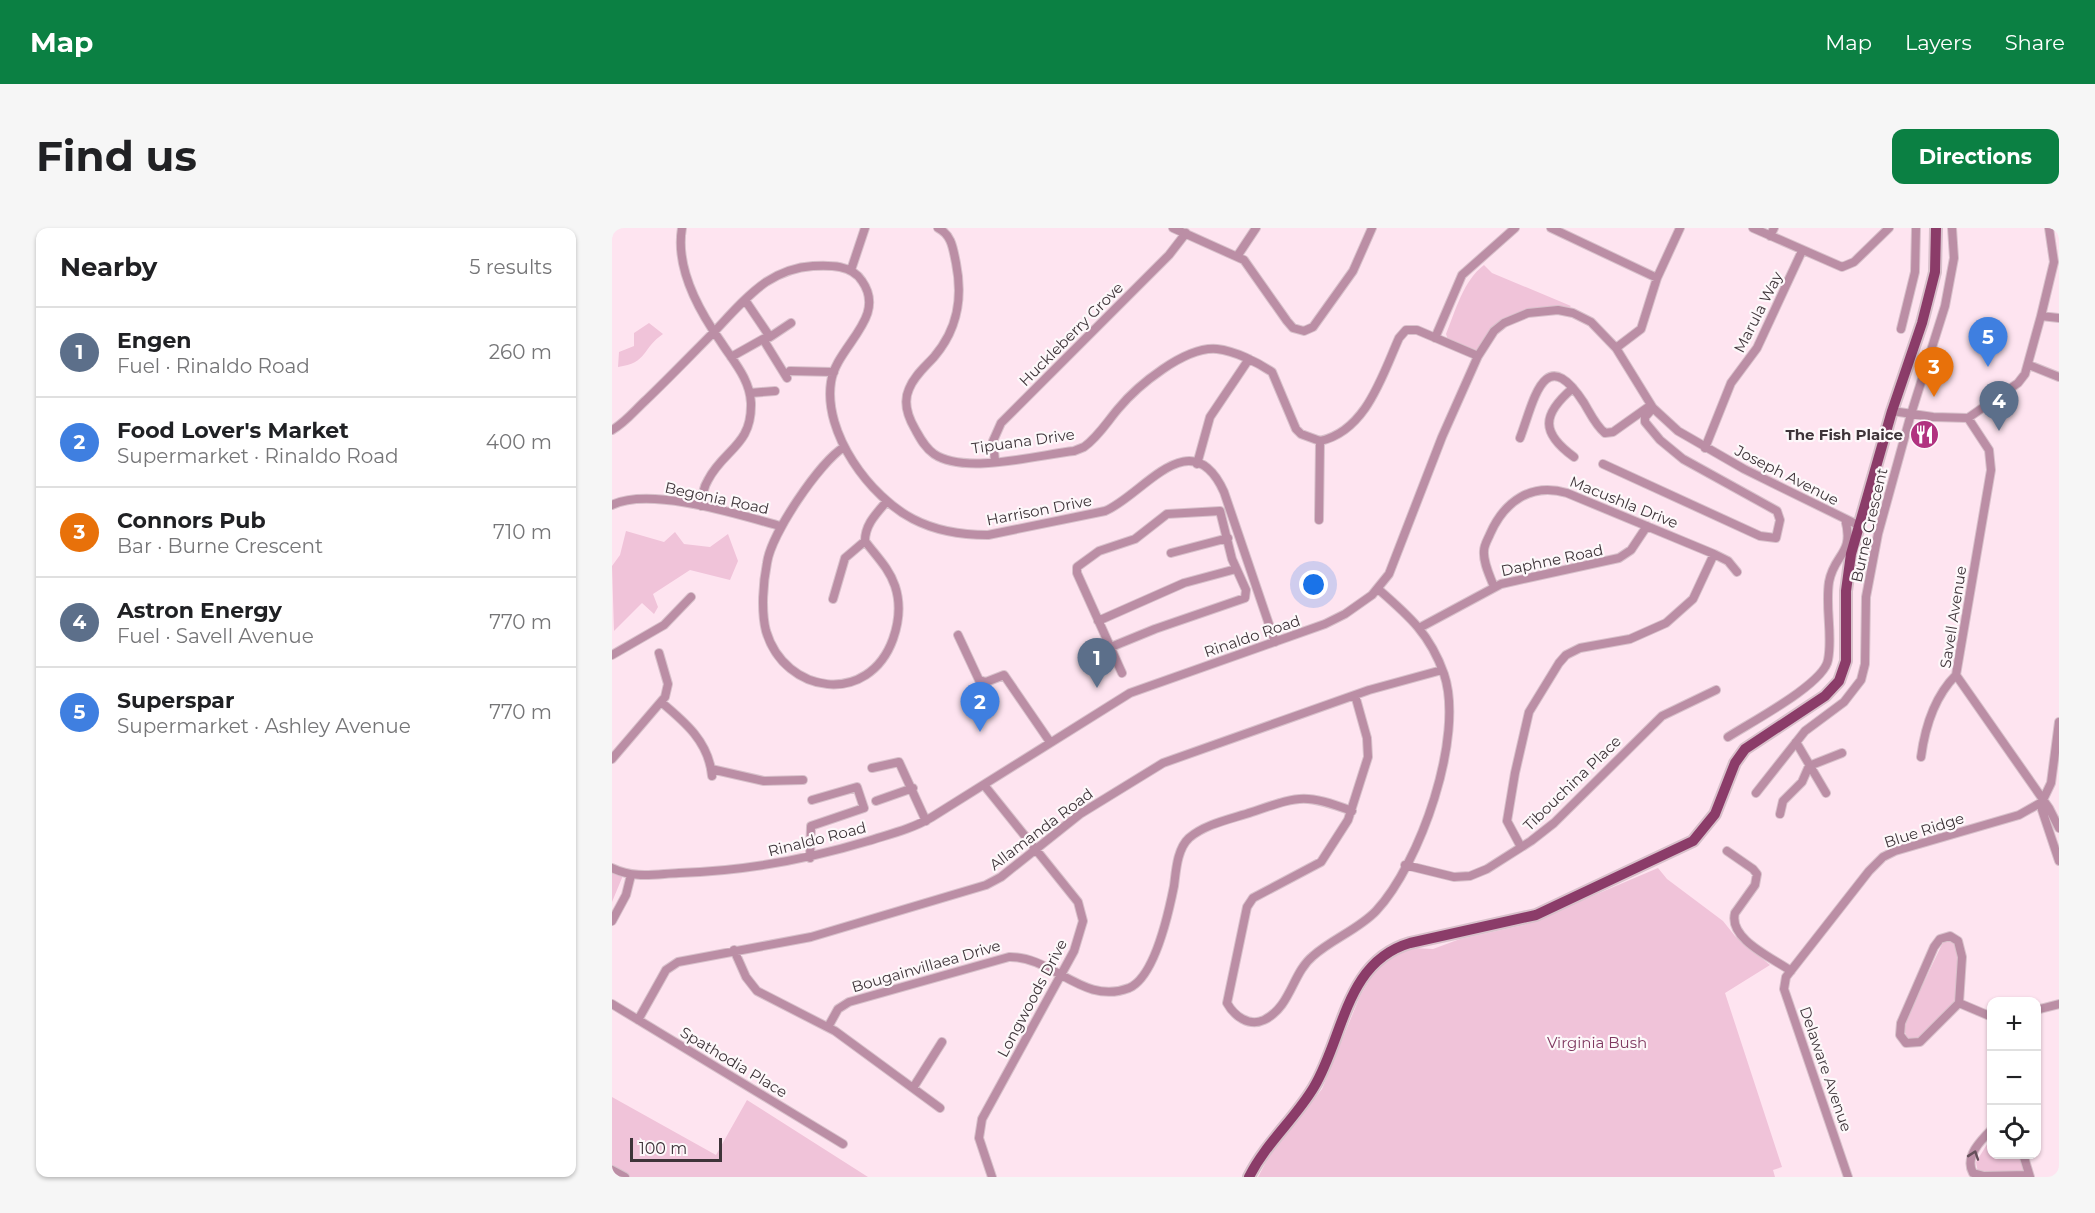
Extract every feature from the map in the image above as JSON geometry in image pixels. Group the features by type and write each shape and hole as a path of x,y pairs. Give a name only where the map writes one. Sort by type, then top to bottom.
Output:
{"main road":[{"path":"1249,1177 1262,1155 1313,1089 1355,989 1364,973 1378,959 1410,943 1548,911 1670,854 1700,835 1715,814 1736,763 1745,749 1825,696 1839,681 1846,662 1846,591 1858,525 1930,292 1937,256 1936,228"}],"street":[{"path":"682,228 682,256 698,307 745,379 750,393 748,427 736,448 707,481 700,506"},
{"path":"612,430 766,282 794,269 817,266 850,270 865,228"},
{"name":"Tipuana Drive","path":"938,228 946,233 951,242 958,272 958,311 940,350 912,382 906,396 908,412 924,444 933,453 955,462 995,461 1074,451 1084,447 1130,396 1155,375 1176,362 1205,350 1225,350 1272,372 1277,378 1296,429 1301,434 1320,441"},
{"path":"1173,228 1238,255 1248,263 1293,328 1304,331 1313,327 1353,272 1372,228"},
{"path":"1238,255 1256,228"},
{"path":"1435,338 1462,275 1515,228"},
{"path":"1551,228 1657,278"},
{"path":"1616,348 1641,328 1657,278 1680,228"},
{"path":"1753,228 1842,267 1854,262 1889,228"},
{"path":"1770,236 1774,228"},
{"path":"1900,329 1914,281 1916,228"},
{"name":"Burne Crescent","path":"1756,793 1805,731 1844,702 1861,680 1864,664 1866,597 1878,534 1911,414 1950,287 1955,248 1952,228"},
{"path":"1893,411 1968,418 2018,383 2029,365 2054,262 2049,228"},
{"name":"Huckleberry Grove","path":"995,461 993,441 1001,423 1169,255 1186,233"},
{"name":"Marula Way","path":"1705,448 1731,383 1757,348 1802,251"},
{"name":"Harrison Drive","path":"850,270 859,276 868,290 869,311 834,372 831,393 838,432 844,447 887,501 914,520 971,535 988,535 1105,511 1119,504 1169,465 1197,464"},
{"path":"745,300 770,337 791,324"},
{"name":"Rinaldo Road","path":"612,868 631,875 721,872 810,858 926,821 1130,693 1337,619 1378,589 1393,565 1442,437 1478,356 1494,331 1504,323 1528,313 1543,310 1573,313 1591,322 1616,348 1652,407 1678,431 1705,448"},
{"path":"2040,316 2059,318"},
{"path":"1319,520 1320,441 1341,434 1364,410 1402,333 1417,330 1478,356"},
{"path":"731,357 763,339 789,374 834,372"},
{"path":"1249,360 1210,417 1197,464 1213,473 1219,480 1275,642"},
{"path":"2029,365 2059,377"},
{"path":"1520,438 1534,401 1546,378 1560,376 1573,388 1605,433 1613,432 1652,407"},
{"path":"1573,388 1560,401 1549,426 1553,440 1574,457"},
{"path":"750,393 774,390"},
{"path":"1603,464 1760,536 1776,538 1780,520 1777,511 1689,463 1666,446 1645,422 1645,417 1652,407"},
{"name":"Savell Avenue","path":"1968,418 1989,450 1991,470 1956,675 2051,812 2059,828"},
{"path":"844,447 825,464 780,526 769,549 765,573 767,632 778,655 810,680 827,685 851,683 873,672 885,659 895,635 900,604 895,586 889,571 865,541"},
{"name":"Joseph Avenue","path":"1705,448 1858,525"},
{"name":"Macushla Drive","path":"1494,587 1485,560 1484,547 1495,523 1505,508 1532,492 1556,489 1714,554 1728,561 1737,572"},
{"name":"Begonia Road","path":"612,505 627,500 649,498 700,506 780,526"},
{"path":"833,599 845,558 865,541 869,523 887,501"},
{"path":"1111,647 1155,628 1245,598 1245,584 1236,569 1219,510 1171,513 1161,517 1131,541 1091,555 1077,570 1122,673"},
{"path":"1728,737 1810,685 1823,674 1829,658 1829,584 1834,568 1849,541 1845,519"},
{"name":"Daphne Road","path":"1421,627 1494,587 1619,558 1631,550 1647,526"},
{"path":"1171,553 1227,538"},
{"path":"1232,555 1245,551"},
{"path":"1521,848 1507,821 1509,802 1529,712 1559,663 1580,648 1630,639 1666,623 1693,599 1714,554"},
{"path":"1098,621 1176,586 1236,569"},
{"path":"1355,695 1367,738 1368,757 1352,811 1332,849 1321,862 1261,892 1247,907 1227,1003 1231,1011 1254,1022 1270,1016 1287,998 1311,957 1373,914 1405,866 1430,818 1448,733 1450,701 1442,670 1421,627 1378,589"},
{"path":"612,655 664,625 691,597"},
{"path":"958,635 979,680 986,682 1002,674 1050,742"},
{"path":"612,759 668,691 659,653"},
{"name":"Allamanda Road","path":"638,1020 661,978 672,965 688,958 811,937 986,885 1001,877 1080,814 1163,763 1355,695 1442,670"},
{"path":"1921,757 1925,731 1936,702 1956,675"},
{"name":"Tibouchina Place","path":"1405,866 1454,877 1470,876 1521,848 1554,823 1662,716 1716,690"},
{"path":"661,702 692,729 710,759 712,772 764,781 803,780"},
{"path":"2042,802 2051,783 2059,722"},
{"path":"1796,742 1826,793"},
{"path":"1780,814 1783,801 1802,782 1809,765 1842,753"},
{"path":"872,768 899,762 913,788 926,821"},
{"name":"Longwoods Drive","path":"984,785 1078,902 1083,915 1080,935 982,1119 979,1138 992,1177"},
{"path":"810,858 811,826 864,808 857,787 813,800"},
{"path":"876,801 913,788"},
{"name":"Bougainvillaea Drive","path":"828,1026 838,1010 849,1002 1001,958 1023,958 1100,993 1134,985 1146,970 1161,934 1183,846 1187,840 1203,829 1305,797 1352,811"},
{"name":"Savell Avenue","path":"2042,802 2045,820 2059,861"},
{"name":"Blue Ridge","path":"1791,970 1869,871 1883,857 1895,851 2019,815 2042,802"},
{"path":"2050,831 2059,828"},
{"path":"1727,852 1757,874 1755,885 1735,913 1736,928 1745,939 1791,970"},
{"path":"612,921 626,895 631,875"},
{"path":"1944,937 1955,938 1960,944 1959,1003 1920,1041 1911,1044 1902,1041 1899,1030 1901,1023 1934,947 1944,937"},
{"path":"734,950 749,983 757,991 828,1026 940,1108"},
{"name":"Delaware Avenue","path":"1791,970 1786,977 1784,989 1848,1177"},
{"path":"1959,1003 1987,1015"},
{"name":"Spathodia Place","path":"612,1004 843,1144"},
{"path":"2041,1009 2059,1004"},
{"path":"913,1088 942,1042"},
{"path":"1987,1136 1972,1156 1970,1166 1973,1173 1984,1176 2029,1176 2024,1159"},
{"path":"612,1170 625,1177"}],"green space":[{"path":"1484,265 1492,273 1571,306 1538,310 1506,322 1491,335 1480,355 1448,340 1446,334 1461,296 1471,279"},
{"path":"649,323 663,334 635,362 618,367 619,352 634,346 634,333"},
{"path":"626,531 664,542 675,532 684,544 710,547 728,534 738,561 730,580 690,570 653,594 658,607 654,614 642,603 614,631 612,566 620,555"},
{"name":"Virginia Bush","path":"1658,868 1667,879 1723,921 1735,936 1770,965 1725,993 1782,1167 1773,1170 1775,1177 1258,1177 1268,1158 1322,1089 1360,996 1375,971 1392,955 1413,948 1433,949 1460,939 1524,925"},
{"path":"612,869 624,873 612,902"},
{"path":"1944,940 1955,943 1959,950 1957,1002 1921,1038 1907,1039 1903,1026"},
{"path":"612,1097 716,1155 747,1100 868,1177 612,1177"},
{"path":"1987,1144 1987,1159 2024,1159 2027,1173 1978,1173 1976,1162"}],"place":[{"name":"Superspar","path":"1988,367"},
{"name":"Connors Pub","path":"1934,397"},
{"name":"Astron Energy","path":"1999,431"},
{"name":"The Fish Plaice","path":"1924,434"},
{"name":"Engen","path":"1097,688"},
{"name":"Food Lover's Market","path":"980,732"}]}
